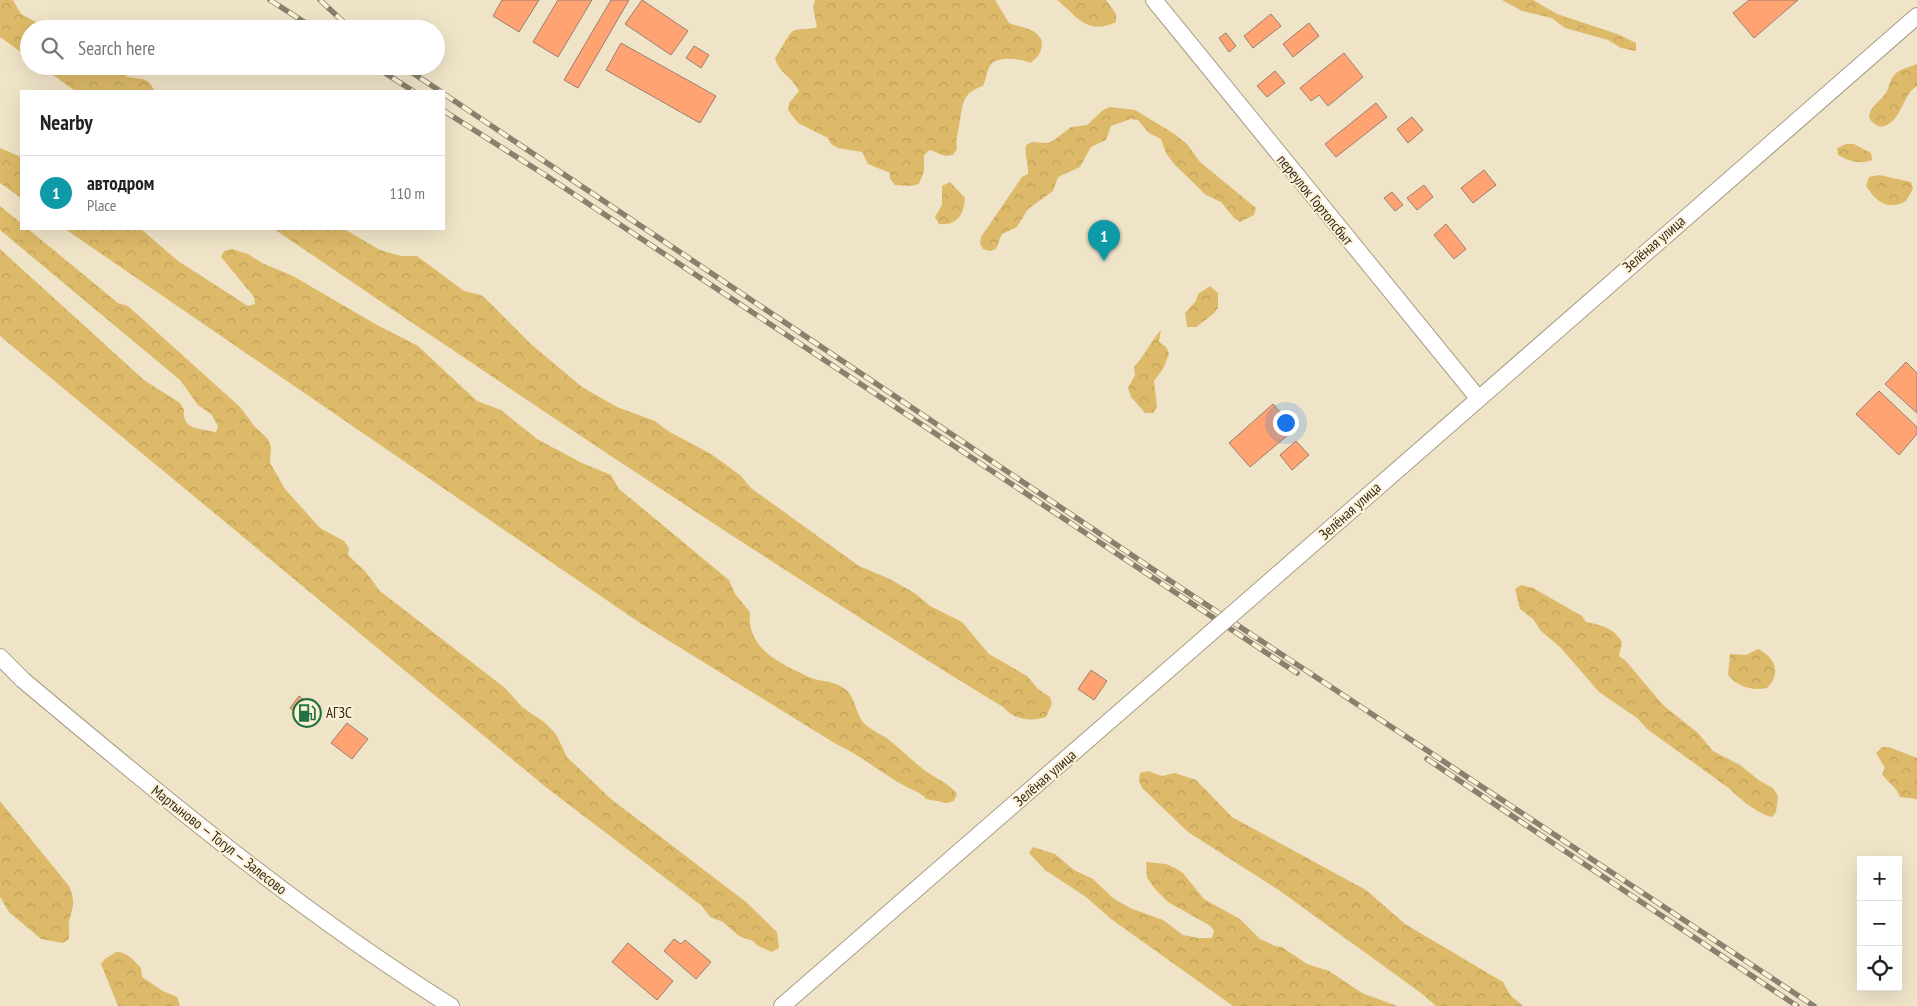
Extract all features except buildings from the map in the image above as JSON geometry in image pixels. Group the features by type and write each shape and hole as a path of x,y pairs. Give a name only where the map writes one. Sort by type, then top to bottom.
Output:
{"street":[{"name":"переулок Гортопсбыт","path":"1154,0 1478,398"},
{"name":"Зелёная улица","path":"782,1006 1917,16"},
{"name":"Мартыново — Тогул — Залесово","path":"0,657 23,680 185,816 326,923 451,1006"}],"green space":[{"path":"0,0 13,0 21,14 32,20 20,20 20,51 0,37"},
{"path":"815,0 995,0 1009,23 1031,30 1038,35 1041,39 1042,48 1038,56 1030,63 1011,59 992,63 983,86 971,92 965,99 957,138 957,149 953,155 945,156 930,150 924,155 924,171 919,184 911,186 895,185 890,179 890,173 868,164 862,152 838,148 831,144 828,138 798,123 788,110 789,103 799,91 779,67 775,58 793,31 817,27 813,7"},
{"path":"1057,0 1106,0 1116,14 1116,22 1106,26 1097,27 1090,25 1077,18"},
{"path":"1502,0 1533,0 1557,14 1620,35 1636,43 1636,51 1621,48 1608,40 1565,28 1552,18 1522,11"},
{"path":"1917,64 1917,86 1908,95 1892,121 1886,126 1876,125 1869,117 1870,113 1887,92 1894,75 1900,70"},
{"path":"53,75 125,75 149,82 154,90 74,90"},
{"path":"1110,107 1135,110 1173,133 1187,144 1200,162 1256,208 1254,215 1240,222 1234,218 1221,202 1206,195 1175,165 1166,153 1161,139 1149,133 1138,120 1131,119 1111,126 1106,140 1091,147 1080,167 1058,177 1053,191 1028,209 1017,227 1002,234 996,249 990,251 983,249 980,243 981,237 1022,177 1028,174 1026,145 1032,142 1046,143 1053,141 1071,127 1087,125 1103,110"},
{"path":"1846,144 1854,144 1871,153 1872,160 1855,162 1838,155 1837,148"},
{"path":"0,148 20,157 20,197 0,183"},
{"path":"1879,175 1911,182 1913,189 1906,201 1900,204 1888,205 1878,200 1866,186 1869,177"},
{"path":"950,182 965,198 963,210 955,221 939,224 935,217 942,205 942,186"},
{"path":"0,206 20,222 20,230 29,230 118,303 128,306 240,407 255,427 268,439 271,447 270,463 285,489 320,528 344,541 349,548 348,555 365,571 380,591 505,688 522,707 544,722 556,734 567,757 611,799 746,902 777,932 779,948 772,952 758,946 753,941 739,936 723,922 710,917 702,906 547,788 0,336 0,249 144,380 180,403 184,410 186,422 189,425 216,432 218,426 211,414 198,405 180,380 0,230"},
{"path":"66,230 142,230 178,261 248,306 255,304 254,297 221,257 224,251 232,249 248,254 262,263 293,276 377,325 418,346 477,401 501,410 537,439 582,463 611,475 619,489 729,580 735,594 750,612 750,625 754,636 767,654 787,667 809,677 834,683 847,690 863,722 885,737 927,772 949,786 957,794 954,801 947,803 926,799 918,792 906,787 640,623"},
{"path":"275,230 346,230 380,250 401,256 417,256 464,291 481,295 532,345 582,387 617,407 655,421 668,431 711,454 740,475 751,488 859,566 890,579 916,594 930,606 962,622 989,654 1027,676 1038,689 1050,697 1052,704 1046,717 1023,719 1012,715 1003,707 910,650 727,532"},
{"path":"1210,286 1218,293 1218,308 1196,327 1187,327 1185,313 1196,301 1198,294"},
{"path":"1161,330 1159,342 1166,347 1169,354 1163,369 1154,381 1157,407 1153,413 1145,413 1131,397 1128,388 1135,375 1134,367"},
{"path":"1521,585 1533,588 1582,616 1586,622 1602,626 1615,633 1622,642 1619,656 1625,660 1663,705 1698,733 1713,751 1740,765 1760,781 1773,788 1778,796 1776,812 1772,817 1750,806 1730,789 1647,729 1637,718 1599,692 1560,647 1541,631 1533,619 1520,609 1515,589"},
{"path":"1758,649 1769,656 1772,661 1775,671 1772,682 1767,688 1756,689 1736,683 1728,675 1730,654 1746,655"},
{"path":"1882,747 1889,747 1917,758 1917,799 1900,797 1897,790 1882,774 1885,768 1876,753"},
{"path":"1148,771 1162,776 1175,773 1196,780 1232,817 1366,890 1405,924 1503,982 1510,995 1523,1006 1436,1006 1421,993 1280,891 1188,832 1142,788 1139,780 1140,773"},
{"path":"0,801 69,886 73,897 73,904 69,924 69,939 63,943 41,939 9,912 0,897"},
{"path":"1033,847 1055,854 1074,870 1093,879 1113,898 1130,908 1163,920 1183,935 1212,938 1214,930 1209,925 1168,902 1147,878 1146,862 1166,864 1183,873 1204,899 1240,919 1260,939 1282,947 1307,964 1329,971 1362,993 1397,1006 1233,1006 1111,919 1086,897 1045,870 1029,853"},
{"path":"116,952 124,953 130,957 141,968 142,977 163,991 177,997 180,1006 118,1006 101,964"}],"railway":[{"path":"270,0 301,20"},
{"path":"320,0 341,20"},
{"path":"388,75 411,90"},
{"path":"416,75 438,90"},
{"path":"445,95 1172,582 1814,1006"},
{"path":"445,112 542,173 1297,673"},
{"path":"1427,759 1797,1006"}],"place":[{"name":"автодром","path":"1104,261"},
{"name":"АГЗС","path":"307,713"}]}
